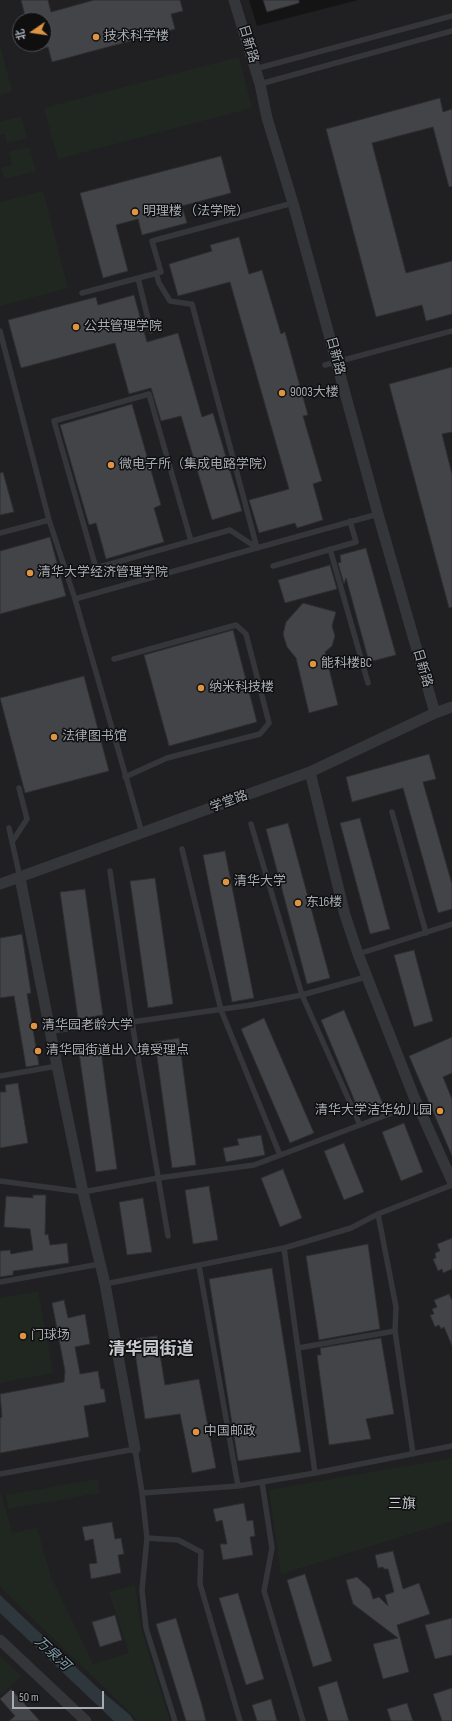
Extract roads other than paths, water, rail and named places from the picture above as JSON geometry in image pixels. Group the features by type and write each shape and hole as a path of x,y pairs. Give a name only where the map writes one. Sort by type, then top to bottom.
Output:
{"street":[{"name":"日新路","path":"234,0 260,84 267,118 293,203 331,364 378,514 435,713"},
{"name":"学堂路","path":"0,884 142,834 310,772 435,713 452,707"},
{"path":"310,772 345,915 358,954 414,1097 452,1181"},
{"path":"20,878 83,1192 105,1284 135,1449"},
{"path":"0,1640 86,1721"}],"lane":[{"path":"255,69 452,16"},
{"path":"260,84 452,31"},
{"path":"82,293 161,272 152,241 293,203"},
{"path":"156,273 159,283 170,301 191,304 257,548"},
{"path":"138,278 152,331"},
{"path":"0,331 49,520 75,599 142,834"},
{"path":"331,364 452,331"},
{"path":"191,541 149,394 54,421 96,568 230,530 257,548"},
{"path":"75,599 378,514"},
{"path":"0,533 49,520"},
{"path":"273,566 356,542 350,522"},
{"path":"330,550 368,684"},
{"path":"114,659 236,625 246,634 269,723 260,734 167,758 125,776"},
{"path":"12,842 27,819 19,788"},
{"path":"392,812 426,933"},
{"path":"251,824 302,995 360,1125"},
{"path":"9,828 20,878"},
{"path":"182,849 221,1010 280,1155"},
{"path":"110,871 132,1022 168,1236"},
{"path":"358,954 452,924"},
{"path":"50,1032 221,1010 302,995 366,977"},
{"path":"0,1076 57,1066"},
{"path":"0,1181 83,1192 158,1178 254,1165 397,1111"},
{"path":"105,1284 284,1248 351,1228 378,1214 452,1185"},
{"path":"378,1214 396,1307 396,1331 413,1454"},
{"path":"284,1248 315,1473"},
{"path":"0,1282 100,1264"},
{"path":"199,1266 238,1486"},
{"path":"298,1348 396,1331"},
{"path":"142,1493 238,1486 315,1473 452,1446"},
{"path":"0,1474 135,1449 142,1493 146,1538 142,1590 146,1628 175,1721"},
{"path":"262,1482 272,1548 264,1591 304,1721"},
{"path":"146,1538 178,1540 200,1552 200,1584 240,1721"}],"water":[{"name":"万泉河","path":"0,1595 99,1689 130,1715 134,1721 114,1721 0,1613"}],"place":[{"name":"技术科学楼","path":"96,37"},
{"name":"明理楼 （法学院）","path":"135,212"},
{"name":"公共管理学院","path":"76,327"},
{"name":"9003大楼","path":"282,393"},
{"name":"微电子所（集成电路学院）","path":"111,465"},
{"name":"清华大学经济管理学院","path":"30,573"},
{"name":"能科楼BC","path":"313,664"},
{"name":"纳米科技楼","path":"201,688"},
{"name":"法律图书馆","path":"54,737"},
{"name":"清华大学","path":"226,882"},
{"name":"东16楼","path":"298,903"},
{"name":"清华园老龄大学","path":"34,1026"},
{"name":"清华园街道出入境受理点","path":"38,1051"},
{"name":"清华大学洁华幼儿园","path":"440,1111"},
{"name":"门球场","path":"23,1336"},
{"name":"中国邮政","path":"196,1432"}],"district":[{"name":"清华园街道","path":"151,1350"},
{"name":"三旗","path":"402,1504"}]}
